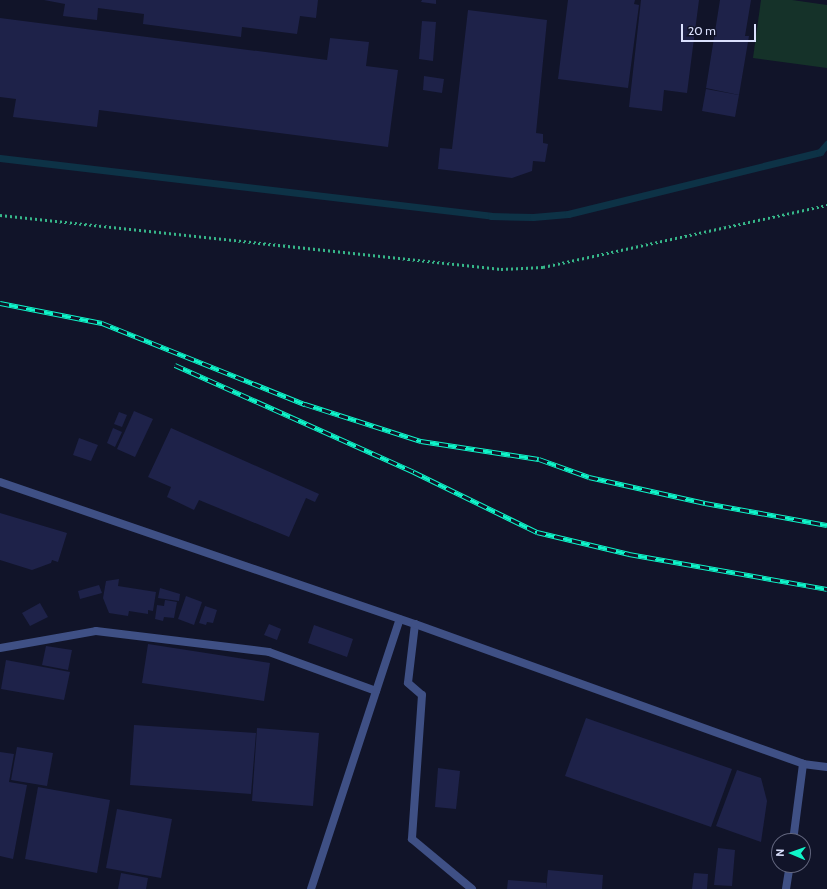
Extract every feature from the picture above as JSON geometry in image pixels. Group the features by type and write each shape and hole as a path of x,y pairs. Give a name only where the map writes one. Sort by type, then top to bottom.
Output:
{"street":[{"path":"0,482 415,624 803,764 827,767"},
{"path":"311,889 400,619"},
{"path":"415,624 408,683 422,695 412,839 472,889"},
{"path":"0,648 96,631 269,652 376,691"},
{"path":"794,833 803,764"},
{"path":"786,889 789,873"}],"path":[{"path":"0,215 501,269 543,267 827,205"}],"green space":[{"path":"761,0 792,0 827,5 827,68 753,58"}],"building":[{"path":"44,0 318,0 316,18 300,16 297,34 242,27 241,37 143,24 144,14 98,8 97,20 63,16 65,4"},
{"path":"422,0 436,0 436,4 421,2"},
{"path":"568,0 635,0 634,4 639,5 628,88 558,79"},
{"path":"641,0 699,0 687,93 664,90 662,111 629,107"},
{"path":"720,0 751,0 745,36 749,36 739,95 706,88"},
{"path":"468,10 547,20 536,133 543,134 543,143 548,144 545,162 533,161 532,171 512,178 438,169 440,148 452,149"},
{"path":"0,18 327,60 330,38 369,42 366,66 398,70 388,147 99,110 97,127 13,117 16,99 0,97"},
{"path":"422,21 436,22 433,61 419,59"},
{"path":"424,76 444,79 442,93 423,90"},
{"path":"706,89 739,95 735,117 702,111"},
{"path":"134,411 153,419 135,457 117,449"},
{"path":"119,412 127,415 122,427 114,424"},
{"path":"113,428 122,432 115,447 107,443"},
{"path":"171,428 319,494 315,502 306,498 289,537 199,500 194,510 167,497 171,487 148,477"},
{"path":"79,438 98,445 91,461 73,455"},
{"path":"0,513 67,533 58,562 52,560 51,563 32,570 0,560"},
{"path":"119,579 118,586 156,592 153,611 148,610 148,614 129,611 128,616 109,613 103,598 106,581"},
{"path":"99,585 102,593 80,599 78,591"},
{"path":"160,588 180,594 179,601 158,598"},
{"path":"186,596 202,602 194,625 178,619"},
{"path":"165,600 177,602 174,618 164,617 163,621 155,619 157,605 164,606"},
{"path":"40,603 48,617 30,626 22,613"},
{"path":"205,606 217,610 213,623 207,622 206,625 199,623"},
{"path":"269,624 281,629 277,640 264,635"},
{"path":"314,625 353,639 347,657 308,643"},
{"path":"148,644 270,663 264,701 142,683"},
{"path":"46,646 72,650 68,670 42,665"},
{"path":"6,660 70,672 64,700 1,689"},
{"path":"586,718 732,769 711,827 565,776"},
{"path":"134,725 256,733 251,794 130,785"},
{"path":"257,728 319,733 313,806 252,801"},
{"path":"17,747 53,753 47,786 11,780"},
{"path":"0,752 14,754 9,782 27,785 13,859 0,856"},
{"path":"438,768 460,771 456,809 435,807"},
{"path":"737,770 761,778 767,801 761,842 716,826"},
{"path":"38,787 110,800 97,873 25,859"},
{"path":"117,809 172,819 161,878 106,868"},
{"path":"718,848 735,850 732,886 714,885"},
{"path":"548,870 603,875 602,889 546,889"},
{"path":"121,873 148,878 146,889 118,889"},
{"path":"694,873 708,874 707,889 692,889"},
{"path":"508,880 546,883 546,889 507,889"}],"waterway":[{"path":"0,158 491,216 533,217 568,214 820,152 827,144"}],"railway":[{"path":"0,303 102,323 305,404 421,441 539,459 589,477 705,503 827,525"},
{"path":"175,365 414,472 537,532 629,554 827,589"}]}
